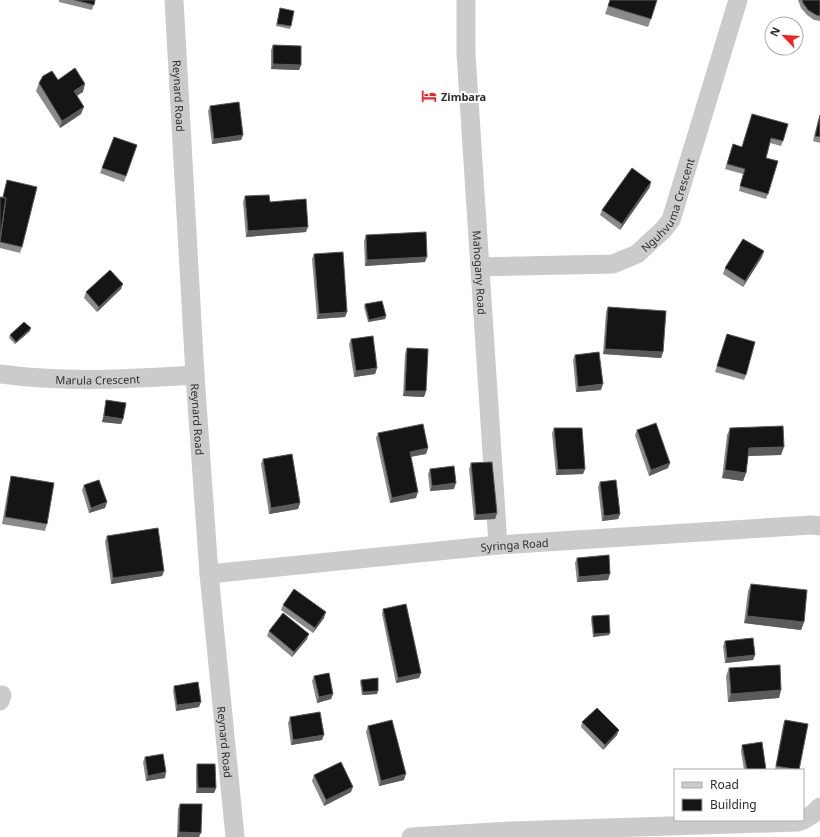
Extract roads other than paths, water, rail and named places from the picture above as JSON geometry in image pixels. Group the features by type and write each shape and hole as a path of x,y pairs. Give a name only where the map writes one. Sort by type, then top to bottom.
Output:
{"street":[{"name":"Reynard Road","path":"174,0 195,375 209,574 235,837"},
{"name":"Mahogany Road","path":"466,0 466,54 498,545"},
{"name":"Nguhvuma Crescent","path":"480,267 613,264 638,254 663,230 671,220 738,0"},
{"name":"Marula Crescent","path":"0,374 22,377 94,380 195,375"},
{"name":"Syringa Road","path":"209,574 498,545 811,525 820,526"},
{"path":"804,819 813,814 820,807"},
{"path":"411,837 511,831 800,821"}],"place":[{"name":"Zimbara","path":"429,96"}]}
